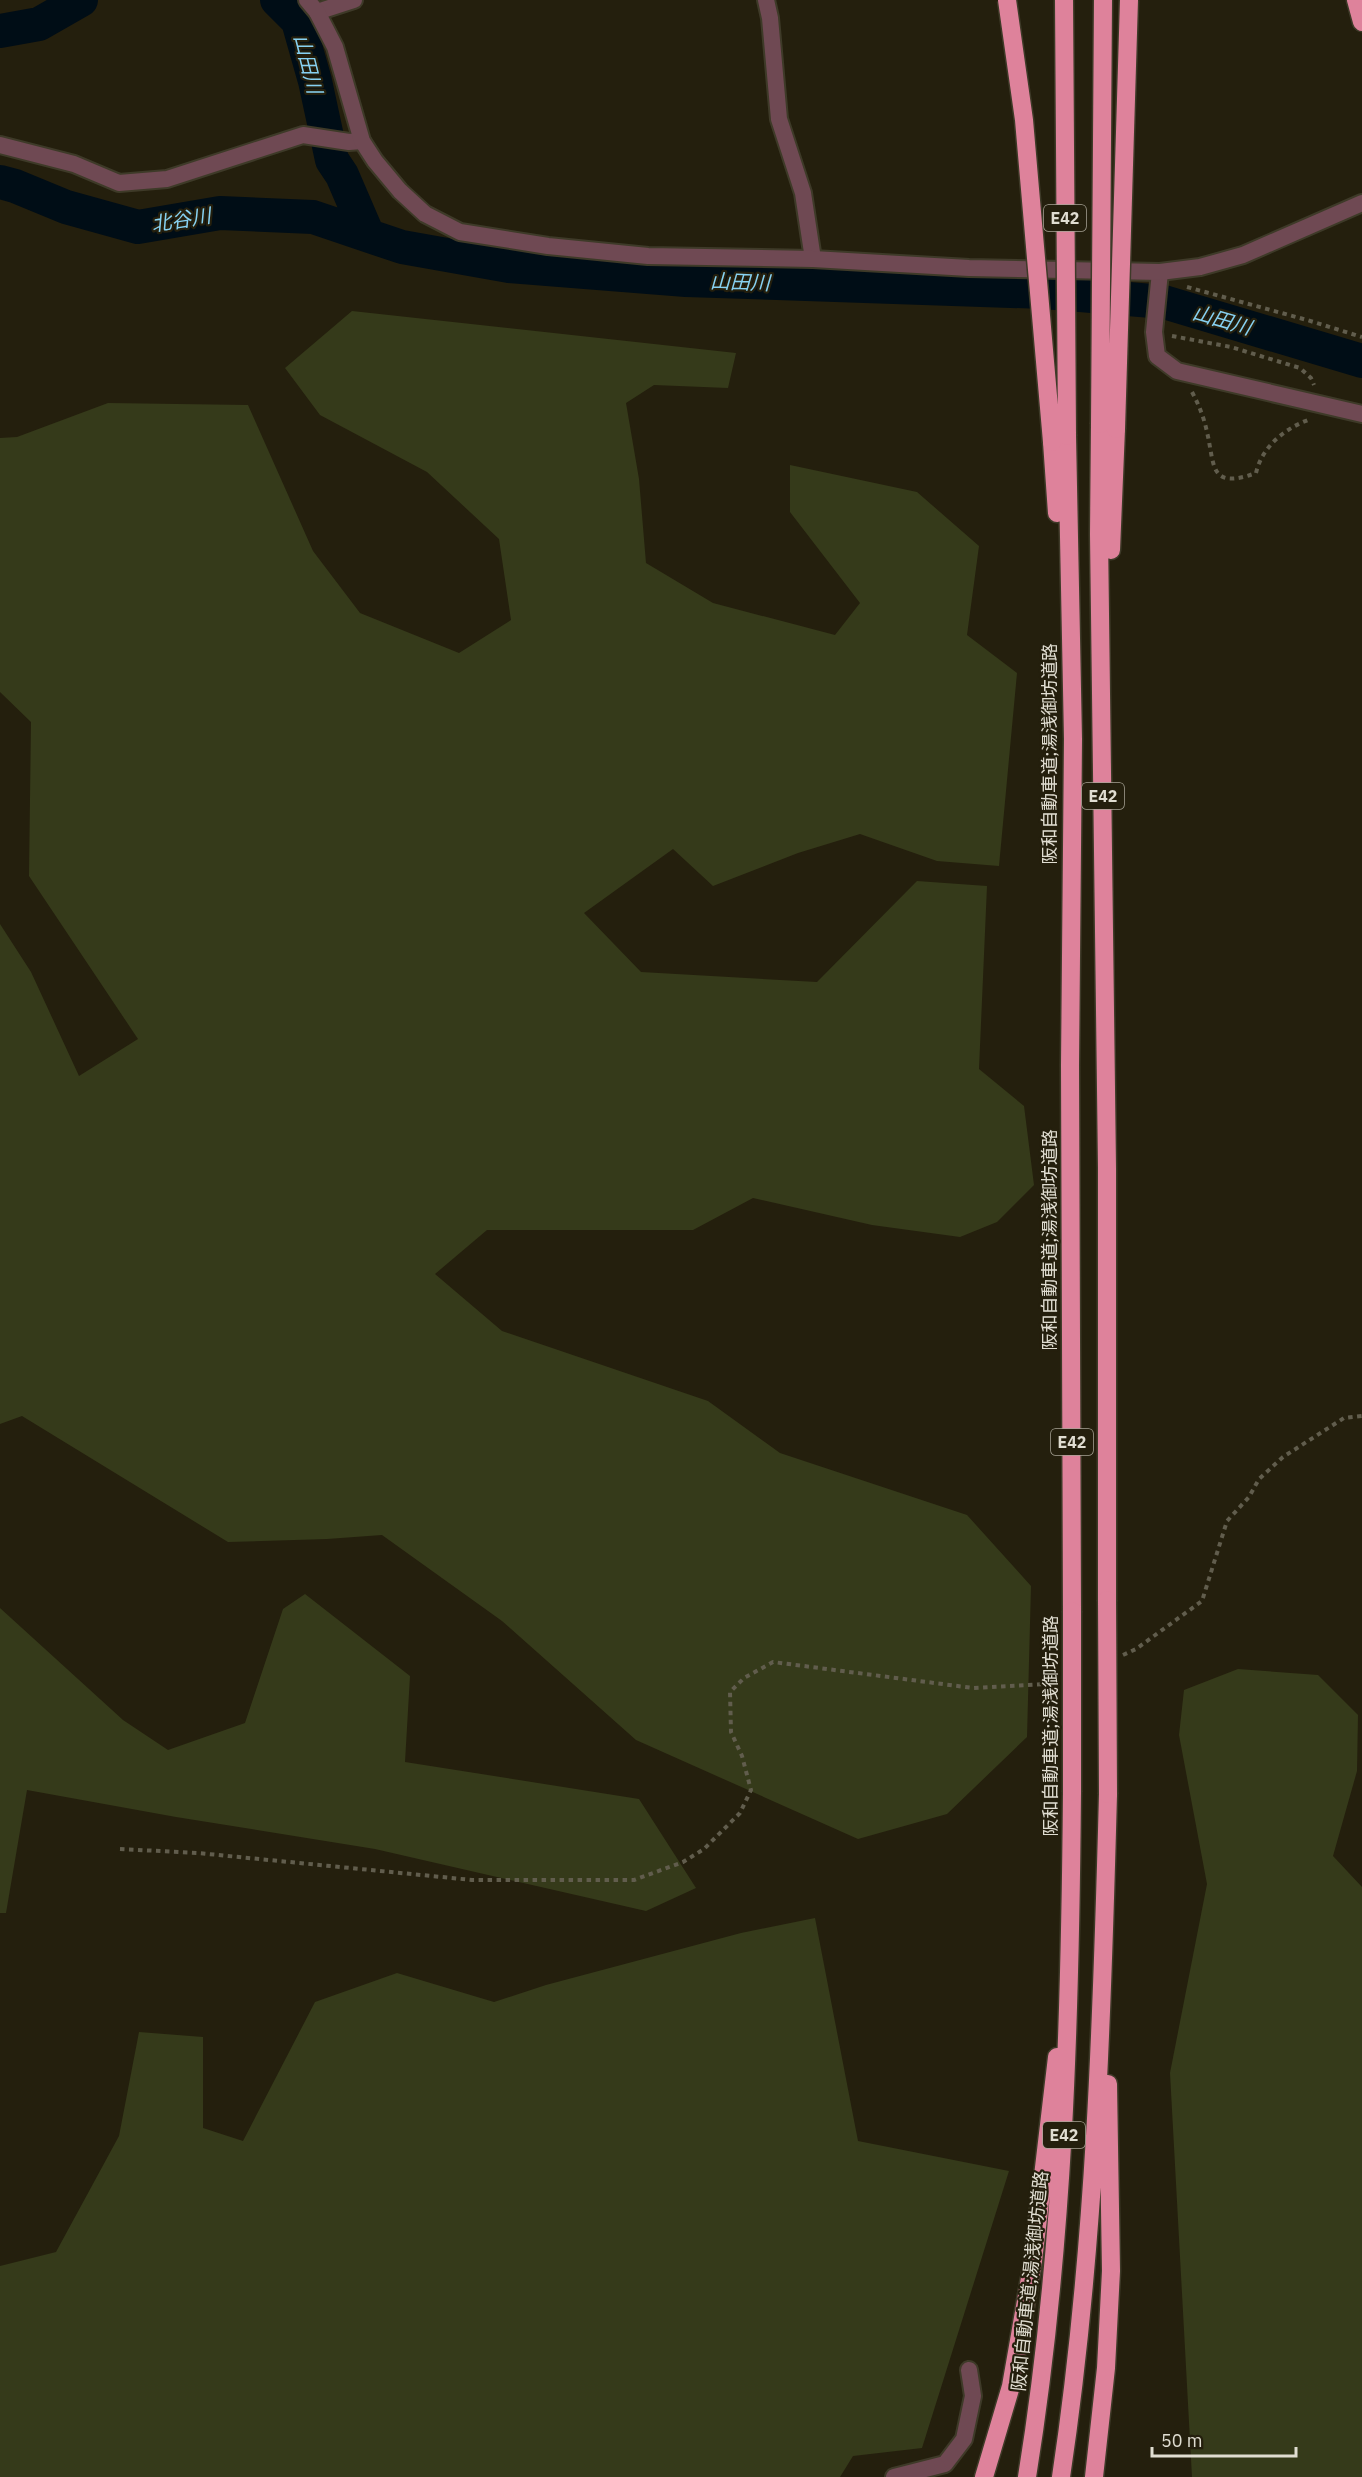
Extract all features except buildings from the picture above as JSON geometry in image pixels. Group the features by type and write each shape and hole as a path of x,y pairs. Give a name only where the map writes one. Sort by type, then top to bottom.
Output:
{"highway":[{"path":"1007,0 1024,120 1059,439"},
{"name":"E42","path":"1059,439 1064,0"},
{"name":"E42","path":"1061,2477 1088,2240 1103,1963 1108,1794 1107,1167 1102,744 1108,426 1103,0"},
{"path":"1108,426 1127,121 1129,0"},
{"path":"1356,0 1362,22"},
{"name":"阪和自動車道;湯浅御坊道路","path":"1027,2477 1048,2333 1060,2199 1067,2086 1071,1921 1073,739 1059,439"},
{"path":"984,2477 1011,2386 1033,2261 1071,1921"},
{"path":"1094,2477 1106,2368 1111,2271 1111,2163 1103,1963"}],"street":[{"path":"354,0 312,6 335,47 355,141 400,191 425,214 460,232 548,246 648,256 813,259 969,268 1160,272 1200,267 1243,255 1362,203"},
{"path":"766,0 770,18 779,119 803,193 813,259"},
{"path":"0,145 74,164 119,183 167,179 303,135 355,141"},
{"path":"1160,272 1154,332 1157,356 1181,372 1362,414"},
{"path":"894,2477 945,2464 964,2439 973,2396 969,2370"}],"path":[{"path":"1160,272 1190,288 1307,320 1362,338"},
{"path":"1154,332 1231,348 1300,368 1311,378 1324,404"},
{"path":"1181,372 1204,417 1213,469 1220,476 1231,480 1256,473 1259,461 1271,444 1290,427 1313,418"},
{"path":"1119,1656 1136,1649 1202,1601 1227,1521 1249,1497 1259,1479 1283,1457 1344,1418 1362,1416"},
{"path":"120,1849 198,1853 472,1880 634,1880 683,1862 704,1849 740,1813 751,1790 742,1756 731,1732 730,1692 744,1678 773,1662 973,1688 1047,1684 1064,1674"}],"green space":[{"path":"352,311 736,353 728,388 654,385 626,403 639,479 646,563 713,603 835,635 860,603 790,512 790,465 917,492 979,546 967,635 1017,673 999,866 937,861 860,834 798,853 713,886 673,849 584,913 641,972 817,982 917,881 987,886 979,1069 1024,1106 1034,1185 997,1222 960,1237 872,1225 753,1198 693,1230 487,1230 435,1274 502,1331 708,1401 780,1453 967,1515 1031,1586 1027,1737 947,1814 858,1839 636,1740 502,1621 382,1535 228,1542 22,1416 0,1424 0,924 31,972 79,1076 138,1039 29,876 31,722 0,692 0,438 17,437 108,403 248,405 313,551 360,613 459,653 511,620 499,539 427,472 320,415 285,368"},
{"path":"305,1594 410,1676 405,1762 639,1799 696,1888 646,1911 375,1849 27,1790 6,1913 0,1913 0,1608 123,1720 168,1750 245,1723 283,1609"},
{"path":"1238,1669 1318,1675 1358,1715 1357,1771 1333,1856 1362,1887 1362,2477 1192,2477 1170,2073 1207,1884 1179,1735 1184,1690"},
{"path":"815,1918 858,2141 1009,2171 922,2448 853,2456 840,2477 0,2477 0,2266 56,2252 119,2136 139,2032 203,2037 203,2128 243,2141 315,2002 397,1973 494,2002 546,1985 741,1933"}],"waterway":[{"name":"山田川","path":"0,31 39,24 81,0"},
{"name":"山田川","path":"277,0 298,21 315,81 332,160 342,175 367,233"},
{"name":"山田川","path":"0,182 66,207 138,227 220,213 313,217 402,247 509,266 686,280 1044,292 1164,302 1362,361"}],"water label":[{"name":"北谷川","path":"181,220"}]}
